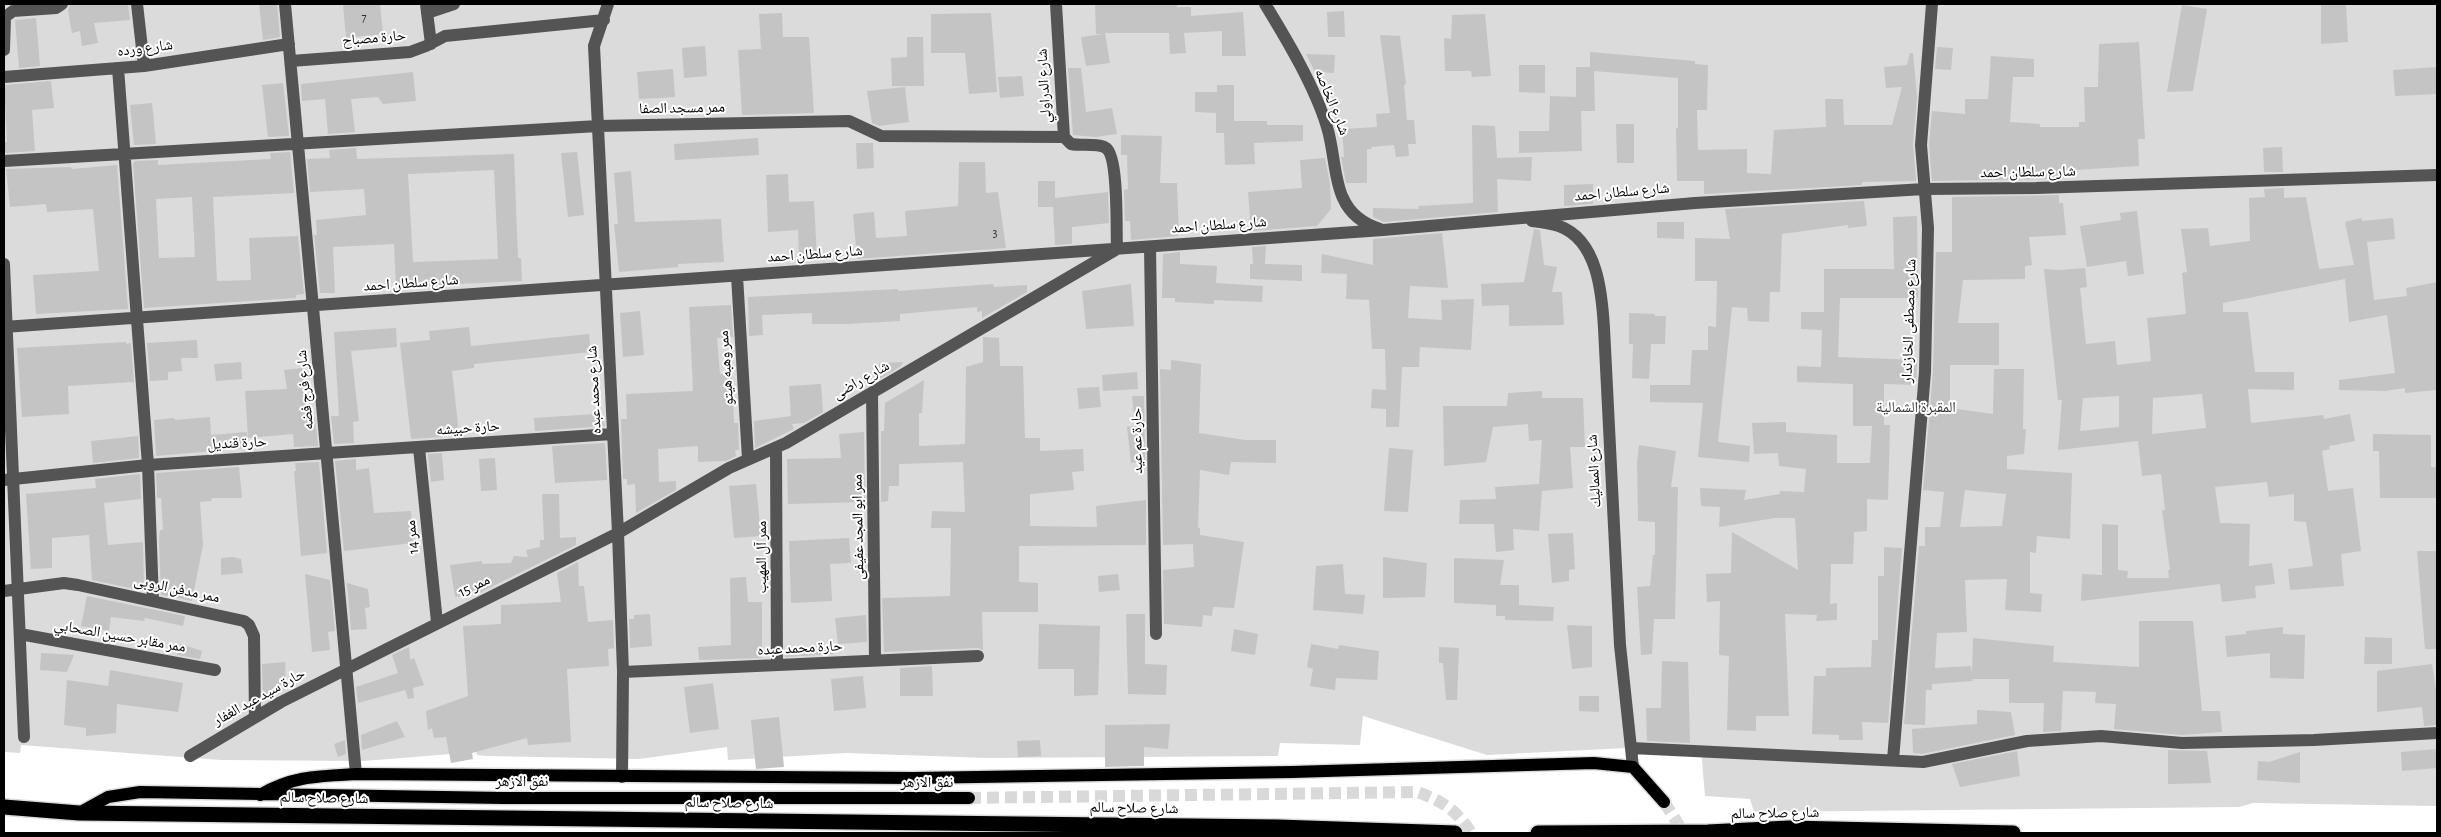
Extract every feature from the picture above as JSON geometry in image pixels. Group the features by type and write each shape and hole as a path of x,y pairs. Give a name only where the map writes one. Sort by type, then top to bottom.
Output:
{"highway":[{"name":"شارع صلاح سالم","path":"4,807 79,813 1278,828 1455,833"},
{"name":"شارع صلاح سالم","path":"1538,833 1708,832 1789,828 2013,833"}],"main road":[{"path":"260,795 278,784 294,779 356,774 794,778 1134,775 1594,764 1633,767 1664,802"},
{"name":"نفق الازهر","path":"79,813 93,804 124,793 969,798"}],"street":[{"path":"4,50 5,17 8,13 56,8 62,4"},
{"path":"137,4 144,66"},
{"name":"شارع فرج فضه","path":"285,4 356,774"},
{"path":"431,44 427,8 454,4"},
{"name":"شارع محمد عبده","path":"608,4 594,46 618,533 623,672 622,777"},
{"name":"شارع الدراولي","path":"1056,4 1064,136 1071,144 1103,147 1109,151 1114,165 1117,249"},
{"name":"شارع الخاصه","path":"1265,4 1320,106 1333,146 1339,187 1343,200 1359,219 1382,230"},
{"name":"شارع مصطفى الخازندار","path":"1892,760 1925,372 1928,245 1922,125 1932,4"},
{"name":"حارة مصباح","path":"291,61 410,52 445,36 604,20"},
{"name":"شارع ورده","path":"4,77 144,66 289,44"},
{"path":"118,68 148,464 153,601"},
{"name":"ممر مسجد الصفا","path":"4,161 598,126 849,121 881,136 1064,136"},
{"name":"شارع سلطان احمد","path":"6,327 1382,230 1522,219 1615,208 1924,189 2046,188 2437,175"},
{"name":"شارع المماليك","path":"1522,219 1560,227 1573,234 1590,257 1600,286 1604,328 1620,644 1633,767"},
{"name":"حارة عم عيد","path":"1150,247 1156,634"},
{"name":"شارع راضى","path":"618,533 748,459 776,448 1117,249"},
{"path":"4,264 9,480 18,590 24,737"},
{"name":"ممر وهبه هيتو","path":"737,276 748,459"},
{"name":"ممر ابو المجد عفيفى","path":"872,393 875,660"},
{"name":"حارة حبيشه","path":"327,454 612,434"},
{"name":"ممر 14","path":"419,448 437,622"},
{"name":"ممر آل المهيب","path":"776,448 777,665"},
{"name":"حارة قنديل","path":"9,480 148,464 327,454"},
{"name":"ممر 15","path":"346,669 618,533"},
{"name":"ممر مدفن الروبى","path":"4,591 64,584 93,587 244,621 249,625 254,636 255,717"},
{"name":"ممر مقابر حسين الصحابي","path":"20,634 215,670"},
{"name":"حارة محمد عبده","path":"623,672 978,656"},
{"name":"حارة سيد عبد الغفار","path":"190,756 255,717 346,669"},
{"path":"1631,748 1923,762 2028,741 2101,736 2182,743 2314,740 2437,734"}],"green space":[{"name":"المقبرة الشمالية","path":"4,4 2437,4 2437,806 2253,803 2239,807 1754,812 1750,799 1705,796 1701,749 1647,747 1487,755 1363,716 1360,745 1280,743 1278,756 988,758 846,753 728,760 727,747 639,759 486,756 477,755 476,752 364,761 221,760 21,745 20,753 4,752"}],"building":[{"path":"70,4 128,4 130,20 94,23 98,43 82,46 80,31 72,33 68,10"},
{"path":"259,4 277,4 280,37 263,40"},
{"path":"343,4 380,4 383,34 346,38"},
{"path":"1095,4 1177,4 1177,7 1191,7 1191,16 1243,12 1246,56 1222,56 1222,31 1184,33 1186,53 1170,54 1169,33 1105,33 1110,63 1086,66 1081,37 1104,34 1096,34"},
{"path":"2321,4 2346,4 2348,42 2321,44"},
{"path":"2182,5 2207,9 2193,91 2167,92"},
{"path":"1344,11 1345,37 1328,37 1327,12"},
{"path":"782,13 783,37 809,37 814,113 742,115 738,50 761,49 759,14"},
{"path":"991,13 997,92 969,94 965,53 931,53 931,14"},
{"path":"1485,14 1491,76 1472,77 1471,71 1445,71 1444,38 1451,39 1452,15"},
{"path":"36,18 40,66 19,68 15,20"},
{"path":"1380,35 1400,36 1406,84 1404,85 1407,120 1414,120 1416,144 1408,144 1409,156 1396,157 1394,145 1367,149 1367,183 1346,183 1341,157 1344,157 1342,129 1377,127 1376,114 1390,113"},
{"path":"907,37 923,37 924,86 892,86 891,58 907,57"},
{"path":"2139,42 2145,139 2138,139 2139,166 2059,171 2059,179 1932,181 1929,145 1932,111 1965,114 1965,99 1988,99 1991,56 2034,59 2034,77 2013,77 2010,122 2040,124 2040,127 2079,127 2079,122 2085,122 2084,87 2098,87 2099,44"},
{"path":"705,46 707,76 684,78 682,48"},
{"path":"1937,47 1953,48 1951,70 1935,69"},
{"path":"1590,52 1695,61 1695,64 1708,65 1707,110 1697,110 1698,150 1747,149 1747,173 1771,174 1774,130 1826,127 1825,99 1843,99 1844,125 1892,125 1902,87 1886,88 1884,67 1907,65 1910,53 1913,53 1917,97 1913,144 1916,181 1862,182 1862,185 1704,194 1704,181 1677,181 1676,128 1678,128 1678,78 1594,71 1595,111 1581,111 1582,151 1519,153 1519,131 1549,131 1550,96 1576,97 1576,67 1590,67"},
{"path":"1306,54 1335,55 1334,73 1315,72"},
{"path":"1519,65 1545,65 1545,93 1519,92"},
{"path":"2437,67 2437,94 2395,96 2393,70"},
{"path":"1068,68 1081,68 1086,112 1112,108 1117,134 1096,137 1073,135"},
{"path":"673,69 675,97 639,99 637,72"},
{"path":"413,72 416,101 383,104 378,97 351,99 355,132 328,134 325,99 302,101 301,84"},
{"path":"1022,76 1024,96 1000,98 998,77"},
{"path":"51,81 54,108 32,110 35,151 5,153 4,142 7,142 4,85"},
{"path":"283,83 289,136 268,137 262,85"},
{"path":"1217,85 1234,85 1234,121 1267,121 1267,125 1303,125 1303,141 1254,143 1255,164 1225,165 1224,133 1216,133 1216,113 1195,112 1195,92 1217,92"},
{"path":"905,87 909,122 879,126 872,123 867,91"},
{"path":"152,103 156,144 134,145 130,105"},
{"path":"1616,124 1634,124 1634,163 1617,163"},
{"path":"1472,125 1495,126 1497,158 1532,157 1531,181 1497,179 1498,212 1384,222 1373,217 1373,208 1419,209 1418,206 1473,203"},
{"path":"1121,135 1162,136 1160,183 1177,183 1179,236 1131,240 1130,221 1125,221 1124,190 1128,189 1127,155 1121,155"},
{"path":"758,138 759,155 675,160 674,144"},
{"path":"856,143 873,143 874,168 857,169"},
{"path":"2282,147 2283,172 2264,172 2263,148"},
{"path":"356,148 357,159 514,154 518,258 521,258 522,281 396,287 394,244 333,247 335,293 320,293 314,235 317,235 316,220 366,215 364,189 310,192 307,159 330,158 329,150","holes":["494,170 498,259 413,262 408,174"]},
{"path":"290,152 294,193 213,197 217,281 251,280 249,238 298,236 304,294 296,295 296,298 144,308 133,164 135,161 158,160 158,165 271,159 270,153","holes":["192,197 195,257 159,258 156,199"]},
{"path":"577,152 584,215 568,217 561,153"},
{"path":"1325,158 1330,184 1331,209 1317,226 1251,231 1248,192 1302,188 1300,160"},
{"path":"959,162 985,162 986,193 998,192 1006,248 857,259 853,214 874,212 876,238 907,236 905,211 958,206"},
{"path":"117,165 128,309 36,314 33,275 99,271 93,209 47,212 46,204 10,207 6,169 71,167 72,169"},
{"path":"631,171 635,222 721,219 724,262 678,264 678,267 619,272 614,224 618,224 614,173"},
{"path":"788,174 789,202 814,201 817,258 799,259 798,230 768,232 766,175"},
{"path":"1038,181 1055,181 1055,198 1108,192 1109,223 1072,227 1072,244 1055,245 1053,207 1038,207"},
{"path":"1593,184 1593,204 1564,206 1564,185"},
{"path":"2284,188 2284,198 2306,197 2319,269 2354,265 2345,222 2361,218 2362,221 2393,218 2395,239 2367,242 2374,300 2407,296 2406,288 2437,282 2437,390 2405,393 2405,388 2385,391 2339,390 2339,380 2395,373 2387,315 2349,322 2345,279 2223,303 2223,312 2248,312 2255,372 2294,372 2294,390 2248,389 2251,423 2323,415 2324,419 2350,414 2355,441 2329,446 2330,449 2322,451 2328,491 2353,488 2361,551 2341,554 2344,586 2290,590 2288,569 2313,566 2306,522 2294,521 2294,494 2269,497 2267,482 2215,487 2220,523 2250,524 2249,566 2272,563 2275,584 2255,586 2256,598 2222,602 2220,584 2081,601 2082,574 2102,575 2102,524 2118,525 2118,570 2128,571 2127,578 2169,578 2168,570 2170,570 2162,510 2165,510 2161,474 2142,476 2138,441 2058,450 2062,400 2058,400 2044,269 2085,268 2087,287 2080,288 2086,344 2115,341 2117,365 2151,361 2147,318 2186,314 2182,273 2187,272 2181,229 2208,228 2210,246 2250,241 2249,198 2265,197 2264,189","holes":["2202,394 2206,428 2152,434 2153,398","2119,396 2119,427 2080,431 2083,398"]},
{"path":"2059,195 2059,203 2063,203 2066,235 2029,237 2032,265 2025,266 2025,279 1963,280 1958,323 1999,323 1999,365 1950,365 1950,408 1993,414 1994,369 2024,369 2023,429 2026,429 2024,454 2007,456 2007,469 2072,473 2070,539 2037,536 2036,553 2030,552 2030,593 2042,594 2041,612 2005,610 2007,579 1965,580 1967,632 1937,633 1935,668 1971,666 1972,674 1973,638 2054,646 2053,662 2139,667 2139,621 2193,621 2202,711 2220,711 2222,732 2182,735 2114,729 2116,704 2095,703 2096,692 2063,691 2061,731 2043,732 2044,703 2009,703 2009,679 1972,679 1973,681 1932,684 1932,690 1926,690 1925,725 1904,724 1919,546 1925,546 1925,527 1940,527 1944,492 1923,490 1933,372 1936,252 1952,252 1952,197","holes":["1965,490 2006,494 2002,526 1960,527"]},
{"path":"1864,201 1867,226 1848,228 1848,225 1782,234 1780,292 1770,292 1769,322 1748,321 1747,308 1732,307 1718,442 1750,446 1749,462 1698,457 1703,403 1650,402 1650,385 1690,385 1692,350 1708,350 1708,326 1716,327 1717,281 1695,281 1695,238 1730,239 1725,209"},
{"path":"2137,211 2144,274 2128,276 2126,261 2087,267 2080,226 2121,220 2120,213"},
{"path":"1917,216 1918,298 1840,298 1838,357 1917,360 1916,385 1884,384 1884,425 1890,425 1888,500 1867,499 1867,531 1854,532 1853,564 1831,564 1830,604 1837,603 1837,620 1816,621 1817,615 1785,614 1789,716 1756,716 1756,731 1727,730 1729,656 1719,655 1720,601 1707,602 1706,574 1731,573 1732,532 1798,570 1795,518 1775,518 1719,527 1720,507 1701,506 1700,488 1746,490 1744,500 1780,494 1780,491 1804,492 1806,469 1779,466 1778,453 1754,454 1752,423 1786,422 1786,432 1837,435 1837,463 1870,463 1872,426 1853,426 1853,384 1797,382 1797,366 1821,367 1822,330 1801,329 1801,312 1824,312 1824,269 1894,269 1893,217"},
{"path":"1657,222 1684,222 1684,239 1657,238"},
{"path":"1534,229 1540,230 1544,265 1557,267 1552,292 1562,292 1564,325 1509,326 1509,305 1482,306 1481,284 1524,282"},
{"path":"1442,233 1448,288 1410,286 1408,318 1442,320 1441,300 1474,299 1471,350 1420,347 1419,367 1402,367 1399,427 1386,427 1386,409 1371,408 1372,389 1386,390 1385,349 1372,349 1369,300 1346,299 1347,274 1321,273 1322,254 1373,265 1373,239"},
{"path":"1266,246 1265,264 1302,265 1302,281 1250,279 1250,264 1253,264 1252,247"},
{"path":"1180,252 1180,264 1217,266 1216,283 1263,286 1262,302 1214,300 1214,304 1175,302 1175,298 1162,298 1163,254"},
{"path":"993,284 994,287 1027,285 1027,292 982,318 982,311 977,312 977,307 900,314 900,321 847,324 812,324 812,313 762,315 763,335 749,336 748,297 898,289 898,291"},
{"path":"1131,284 1134,326 1086,329 1082,291"},
{"path":"731,305 733,337 717,338 720,374 732,373 734,423 738,423 739,450 735,450 736,456 726,461 698,462 698,446 658,449 659,482 676,481 676,490 636,513 635,484 627,485 627,479 623,479 621,419 627,419 626,394 693,391 689,307"},
{"path":"640,311 644,355 623,357 620,313"},
{"path":"1629,313 1666,316 1665,344 1651,344 1649,379 1632,378 1633,344 1629,344"},
{"path":"469,327 471,346 589,334 591,352 474,364 474,368 452,371 459,433 441,435 441,437 411,439 400,343 430,340 429,331"},
{"path":"396,328 397,347 351,351 359,421 353,422 354,443 334,444 331,416 339,416 334,332"},
{"path":"983,337 999,338 1000,366 1023,366 1025,438 1040,438 1040,451 1083,449 1084,471 1072,472 1074,490 1030,494 1030,526 1097,527 1096,506 1146,500 1146,545 1019,546 1019,582 1038,583 1038,612 982,612 983,650 978,648 884,652 882,598 950,596 951,528 931,528 932,511 965,512 963,462 899,464 899,486 889,486 888,501 881,502 881,431 884,431 885,403 924,380 922,413 919,413 919,446 965,444 966,367 983,362"},
{"path":"197,340 198,358 181,358 182,371 168,372 168,380 150,381 147,343"},
{"path":"126,342 126,344 131,343 134,382 68,386 69,414 22,417 17,348"},
{"path":"1171,360 1201,364 1199,433 1245,440 1276,440 1276,463 1231,462 1229,475 1200,470 1198,528 1200,528 1200,535 1244,542 1234,608 1213,607 1212,616 1203,615 1202,627 1164,624 1163,570 1194,567 1193,544 1163,545 1160,369 1171,370"},
{"path":"241,362 242,379 216,381 214,364"},
{"path":"903,362 901,366 880,379 879,363"},
{"path":"302,368 307,417 315,417 318,446 294,447 293,434 248,438 245,391 287,389 284,370"},
{"path":"1137,372 1138,389 1103,391 1102,375"},
{"path":"821,384 823,412 804,423 792,424 794,429 755,448 754,421 791,416 789,386"},
{"path":"1099,387 1101,407 1079,409 1077,388"},
{"path":"1542,391 1542,398 1583,398 1585,447 1570,447 1573,488 1542,491 1539,531 1513,529 1514,550 1496,552 1494,524 1459,524 1460,500 1496,499 1495,487 1539,484 1542,440 1529,441 1528,424 1493,427 1486,462 1444,466 1443,406 1507,406 1508,393"},
{"path":"1132,396 1144,396 1145,461 1131,463 1127,427 1135,426"},
{"path":"595,414 596,420 604,420 605,426 535,431 534,418"},
{"path":"210,417 211,435 247,432 248,448 156,456 154,420"},
{"path":"864,432 865,502 788,504 787,459 841,458 839,434"},
{"path":"2373,434 2431,435 2431,467 2436,467 2437,498 2380,498 2379,451 2373,451"},
{"path":"138,436 139,458 93,463 91,441"},
{"path":"605,443 607,480 555,483 552,446"},
{"path":"1639,445 1676,451 1671,487 1678,487 1675,619 1654,619 1652,654 1641,655 1637,587 1650,586 1653,555 1655,555 1655,522 1638,521 1637,462"},
{"path":"1389,448 1413,450 1408,512 1384,511"},
{"path":"442,453 444,480 431,482 428,454"},
{"path":"495,458 497,490 481,491 479,459"},
{"path":"356,459 356,470 369,468 374,513 411,511 413,543 344,551 335,461"},
{"path":"319,462 327,553 301,556 294,471 296,471 295,463"},
{"path":"239,467 242,498 212,498 211,501 200,502 203,545 192,601 161,595 159,540 160,530 163,530 161,498 157,498 156,473"},
{"path":"140,474 141,499 104,503 108,545 143,542 144,591 92,580 89,535 52,538 52,568 31,569 26,494 96,488 95,479"},
{"path":"756,484 761,536 734,538 729,486"},
{"path":"542,494 559,494 560,538 576,537 576,545 479,593 455,597 450,565 482,561 482,564 511,563 514,556 528,557 526,550 540,547 540,540 544,540"},
{"path":"1573,533 1575,569 1569,570 1569,581 1552,583 1548,534"},
{"path":"849,538 851,563 830,564 832,601 791,603 789,541"},
{"path":"1884,547 1902,548 1888,723 1862,722 1863,740 1839,740 1839,735 1812,734 1814,676 1826,676 1826,668 1871,667 1872,640 1878,640 1878,576 1884,576"},
{"path":"2417,551 2437,551 2437,649 2425,649"},
{"path":"233,557 241,559 243,573 221,575 221,558"},
{"path":"1383,557 1427,563 1425,597 1383,598"},
{"path":"1454,558 1504,560 1500,585 1519,585 1519,605 1554,607 1553,621 1505,620 1505,616 1496,616 1496,605 1454,603"},
{"path":"578,562 579,586 584,586 588,622 613,620 614,648 608,649 609,666 567,669 571,742 528,745 527,738 472,753 473,759 451,763 446,737 434,738 432,728 428,730 426,711 468,696 463,626 501,624 501,605 561,602 557,573"},
{"path":"1343,564 1345,594 1365,595 1363,614 1313,610 1316,566"},
{"path":"305,574 330,580 335,631 328,632 330,650 312,652"},
{"path":"1118,574 1120,590 1099,592 1098,576"},
{"path":"746,577 748,602 762,602 762,658 699,660 698,647 731,645 730,578"},
{"path":"347,583 368,589 370,607 365,608 367,629 351,630"},
{"path":"87,596 185,616 183,626 145,618 144,621 111,617 109,631 81,626"},
{"path":"650,614 652,646 630,648 629,619 634,619 634,615"},
{"path":"1126,614 1145,614 1145,664 1167,665 1166,695 1128,694"},
{"path":"866,615 867,642 838,644 835,618"},
{"path":"1039,624 1100,626 1098,695 1074,696 1074,669 1038,669"},
{"path":"1567,625 1592,626 1592,667 1572,669"},
{"path":"2283,627 2283,634 2305,635 2304,679 2270,678 2270,653 2227,657 2225,636 2246,634 2246,631"},
{"path":"1234,629 1258,634 1255,655 1231,651"},
{"path":"2365,637 2392,638 2392,664 2364,664"},
{"path":"180,644 202,651 200,659 177,655"},
{"path":"1311,644 1338,649 1339,645 1379,651 1377,680 1336,678 1335,690 1310,686 1313,669 1307,667"},
{"path":"409,647 410,660 414,658 424,685 413,688 414,698 408,699 405,690 358,703 356,687 398,673 392,655"},
{"path":"1439,647 1459,648 1457,700 1446,700 1443,663 1439,663"},
{"path":"834,649 834,654 785,657 785,650"},
{"path":"41,653 74,655 67,672 40,670"},
{"path":"1662,661 1688,662 1690,743 1647,741 1646,708 1661,708"},
{"path":"285,662 286,688 263,700 262,664"},
{"path":"2432,664 2437,696 2437,725 2424,726 2422,707 2377,712 2377,671"},
{"path":"932,666 933,696 900,696 900,668"},
{"path":"110,670 183,683 178,712 117,704 116,733 86,736 86,728 64,725 67,680 108,686"},
{"path":"863,676 866,708 834,711 831,679"},
{"path":"713,683 719,729 690,733 684,687"},
{"path":"1579,696 1599,696 1599,712 1579,711"},
{"path":"1977,710 2011,712 2015,735 1922,754 1913,753 1912,729 1977,724"},
{"path":"779,717 784,767 756,769 751,720"},
{"path":"397,721 405,737 362,750 361,735"},
{"path":"1170,724 1168,749 1144,747 1144,766 1105,767 1105,725"},
{"path":"345,740 346,754 338,757 334,744"},
{"path":"1040,740 1041,756 1018,757 1017,741"},
{"path":"2437,749 2437,768 2402,771 2401,752"},
{"path":"2168,750 2207,751 2211,783 2168,784"},
{"path":"2017,751 2020,776 1960,787 1952,764"},
{"path":"2300,752 2300,783 2257,780 2258,761 2269,762"}],"tunnel":[{"path":"969,798 1417,792 1434,799 1455,812 1471,833"},
{"path":"1664,802 1684,833"}]}
